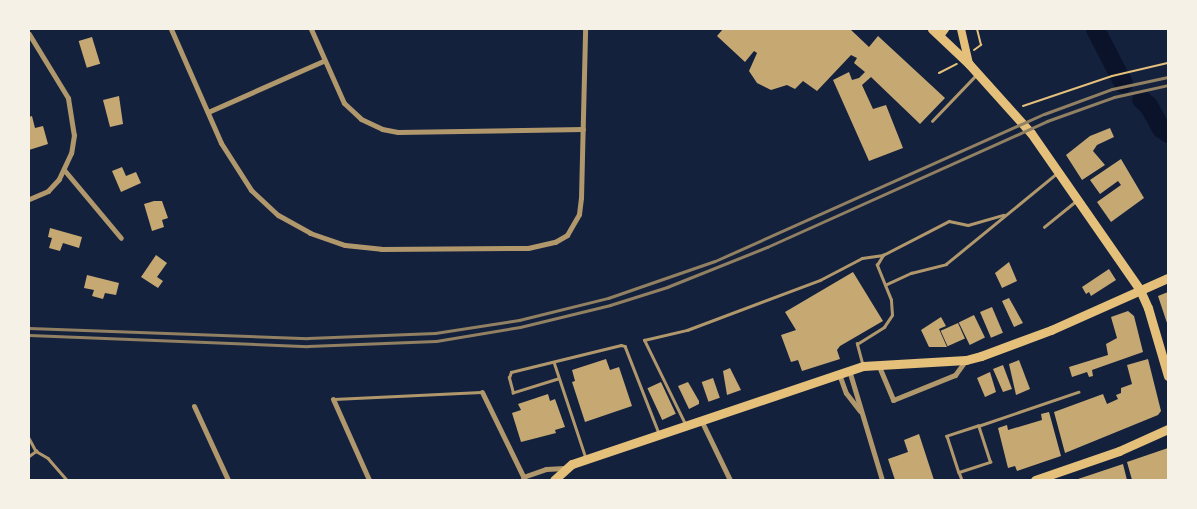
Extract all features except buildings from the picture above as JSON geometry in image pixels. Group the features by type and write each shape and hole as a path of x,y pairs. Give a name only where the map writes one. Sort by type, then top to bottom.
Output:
{"main road":[{"path":"932,29 942,32 1031,133 1140,290 1148,308 1168,376"},
{"path":"961,29 969,64"},
{"path":"554,480 566,468 587,459 849,370 878,363 966,360 1051,330 1168,278"},
{"path":"1035,480 1119,450 1168,429"}],"street":[{"path":"171,29 239,176 278,215 327,240 381,249 528,248 555,242 570,230 579,214 584,129 585,29"},
{"path":"311,29 323,61 340,97 349,109 382,129 407,132 584,129"},
{"path":"29,34 61,83 72,109 74,135 65,171 48,191 29,199"},
{"path":"208,112 323,61"},
{"path":"65,171 121,238"},
{"path":"878,363 893,400 954,375 966,360"},
{"path":"849,370 861,404 860,411"},
{"path":"839,373 846,393 860,411 882,480"},
{"path":"482,392 524,479 546,469 566,468"},
{"path":"333,399 368,480"},
{"path":"194,406 228,480"},
{"path":"701,420 730,480"}],"lane":[{"path":"932,121 978,73"},
{"path":"885,285 911,273 946,264 1059,172"},
{"path":"1044,227 1078,200"},
{"path":"686,426 644,340 687,330 820,280 862,258 883,255 949,221 968,225 1004,215"},
{"path":"863,366 857,344 884,327 892,316 885,285 877,265 883,255"},
{"path":"558,380 513,392 509,378 511,372 621,345 625,346 660,435"},
{"path":"554,362 558,380 587,459"},
{"path":"333,399 482,392"},
{"path":"962,480 947,436 1078,392"},
{"path":"959,472 990,462 978,426"},
{"path":"29,438 36,451 48,458 67,480"},
{"path":"29,456 36,451"}],"path":[{"path":"1023,106 1112,76 1168,63"}],"waterway":[{"path":"1095,29 1123,83"},
{"path":"1141,99 1148,105 1161,128 1168,133"}],"railway":[{"path":"29,328 308,338 435,333 519,320 608,298 715,261 1044,114 1112,89 1168,77"},
{"path":"29,335 308,346 436,341 520,327 610,305 667,287 767,247 1047,121 1114,97 1168,85"}]}
